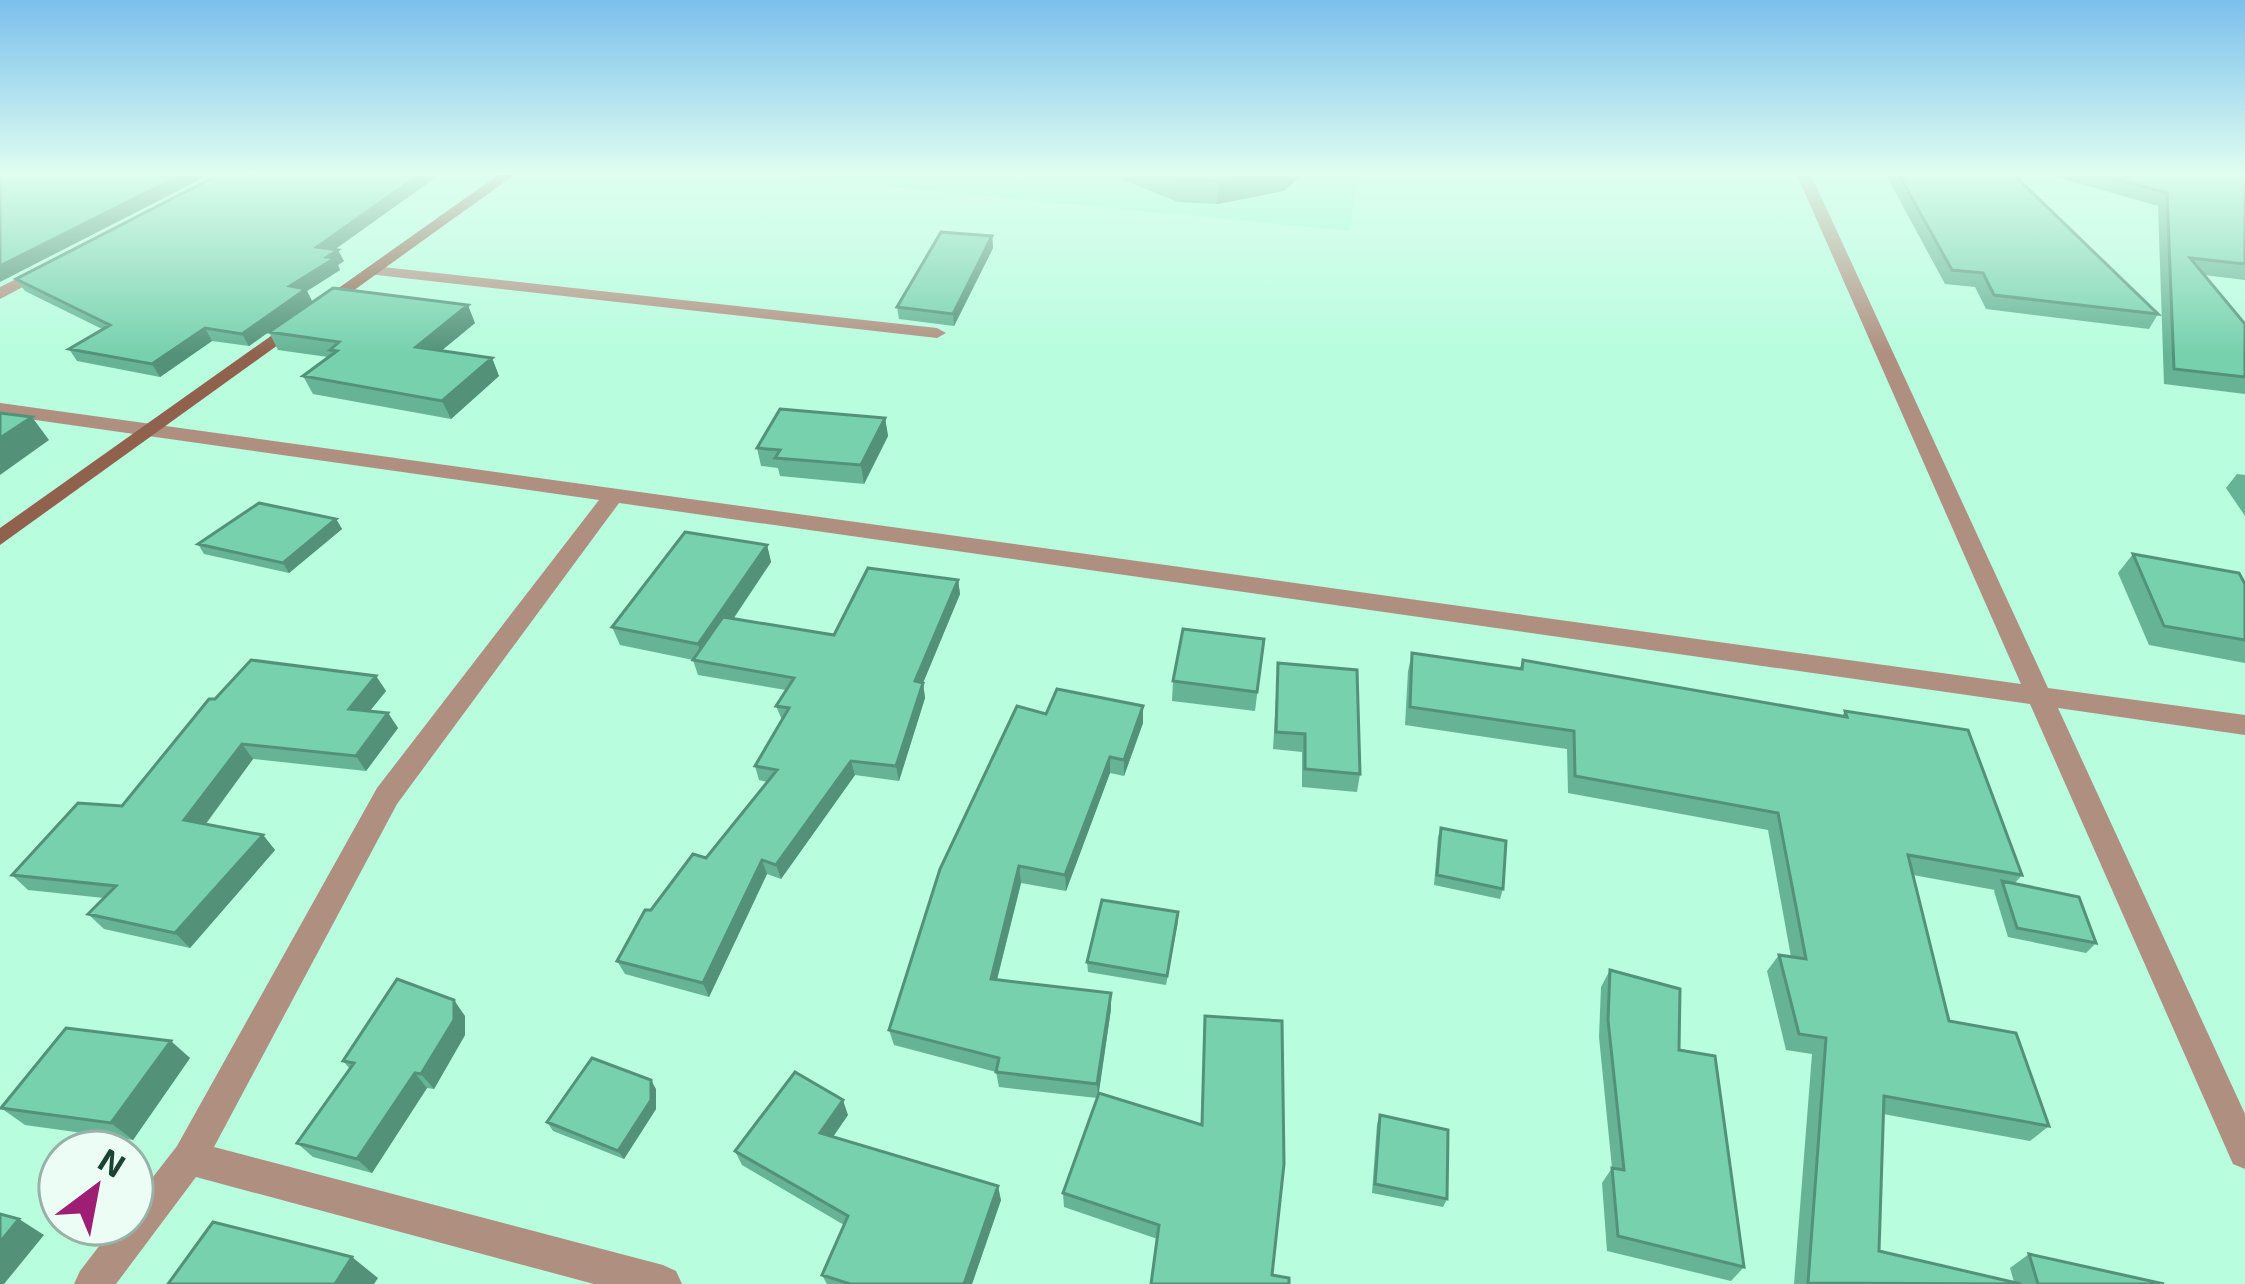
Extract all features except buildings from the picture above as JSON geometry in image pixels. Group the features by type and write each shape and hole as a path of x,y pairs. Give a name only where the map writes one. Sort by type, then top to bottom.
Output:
{"street":[{"path":"0,538 424,235"},
{"path":"1831,235 2245,1152"},
{"path":"0,294 62,262"},
{"path":"374,271 937,333"},
{"path":"0,409 2245,725"},
{"path":"93,1284 189,1158 387,796 613,496"},
{"path":"189,1158 663,1284"}]}
